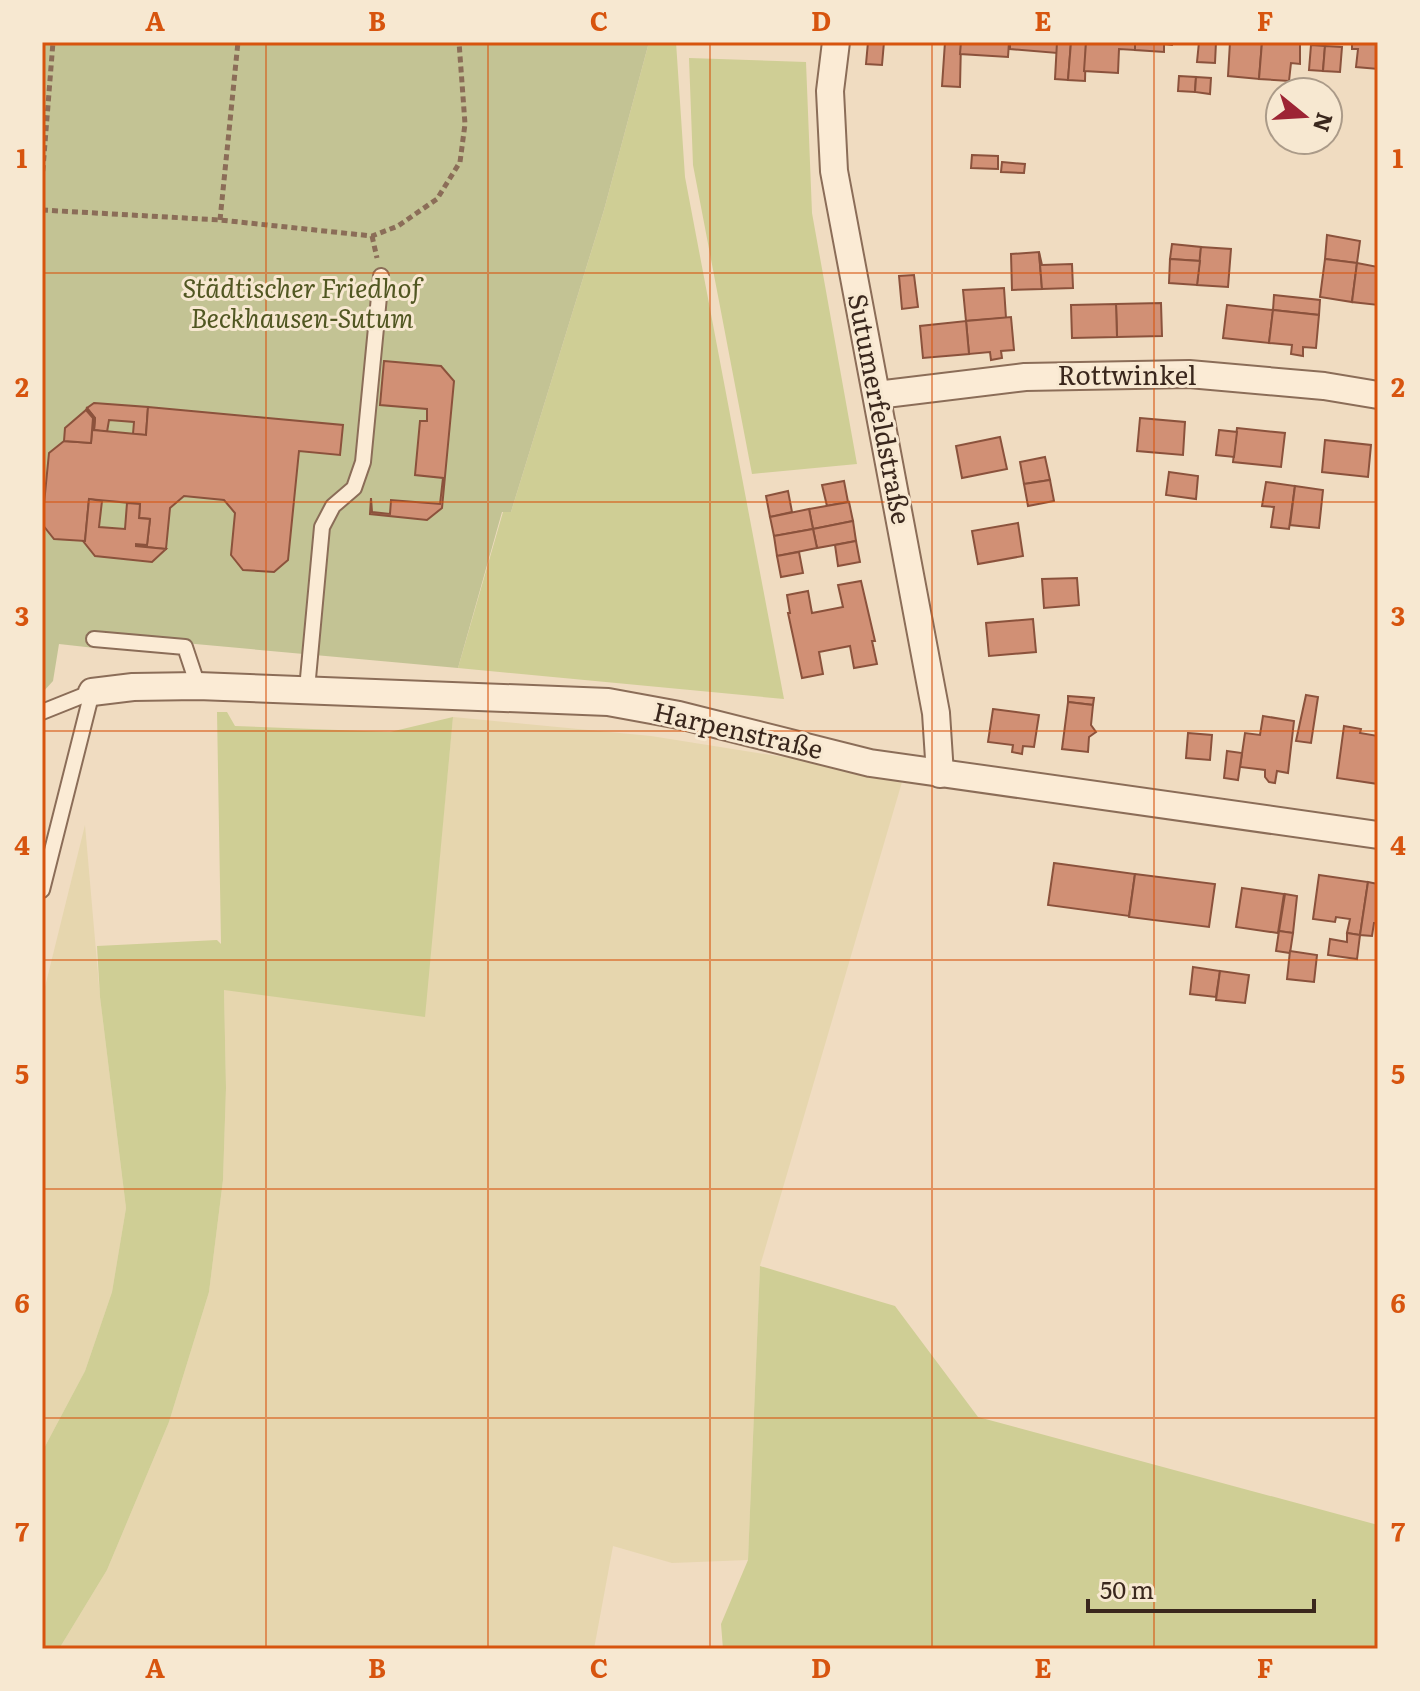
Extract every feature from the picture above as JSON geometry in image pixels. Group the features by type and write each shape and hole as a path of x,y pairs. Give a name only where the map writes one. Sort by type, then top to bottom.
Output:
{"street":[{"name":"Sutumerfeldstraße","path":"836,42 830,91 834,171 936,713 940,774"},
{"name":"Rottwinkel","path":"877,395 1025,377 1189,374 1324,386 1378,395"},
{"name":"Harpenstraße","path":"92,692 133,687 198,686 608,702 679,715 870,763 1378,835"}],"lane":[{"path":"307,689 322,527 333,506 354,488 363,462 381,276"},
{"path":"94,639 185,647 198,686"},
{"path":"42,712 92,692"},
{"path":"42,890 92,692"}],"path":[{"path":"42,181 53,42"},
{"path":"220,220 238,42"},
{"path":"42,210 220,220 372,236 398,226 437,199 460,162 465,124 459,42"}],"shaded area":[{"path":"649,42 676,42 685,177 784,699 458,668 503,512 511,512 604,210"},
{"path":"689,58 806,62 812,213 857,464 752,474 693,165"},
{"path":"217,712 227,712 235,726 390,732 453,717 425,1017 224,990 226,1088 223,1180 209,1292 169,1422 107,1570 59,1649 42,1649 42,1452 85,1371 112,1292 126,1208 100,997 97,946 217,940 221,944"},
{"path":"453,717 651,736 815,762 902,782 760,1266 748,1560 672,1563 613,1546 594,1649 59,1649 107,1570 169,1422 209,1292 223,1180 226,1088 224,989 424,1016"},
{"path":"85,825 100,997 126,1208 112,1292 85,1371 42,1452 42,999"},
{"path":"760,1266 895,1306 978,1417 1378,1525 1378,1649 723,1649 721,1624 748,1560"}],"green space":[{"name":"Städtischer Friedhof Beckhausen-Sutum","path":"42,42 649,42 604,210 511,512 502,512 458,668 96,635 95,648 59,644 53,681 42,693"}],"building":[{"path":"868,42 884,42 882,65 866,64"},
{"path":"945,42 961,42 960,87 942,86"},
{"path":"961,42 1009,42 1008,57 960,54"},
{"path":"1010,42 1057,42 1057,53 1010,49"},
{"path":"1057,42 1071,42 1068,80 1055,79"},
{"path":"1071,42 1086,42 1085,81 1068,80"},
{"path":"1086,42 1135,42 1135,50 1119,49 1118,73 1084,71"},
{"path":"1135,42 1173,42 1172,45 1164,44 1164,52 1135,50"},
{"path":"1199,42 1216,42 1215,63 1197,62"},
{"path":"1230,42 1262,42 1259,79 1228,76"},
{"path":"1262,42 1300,42 1300,64 1291,63 1290,76 1264,76 1264,79 1259,79"},
{"path":"1352,42 1378,42 1378,69 1356,67 1358,49 1352,49"},
{"path":"1311,45 1325,46 1323,71 1309,70"},
{"path":"1325,46 1342,47 1340,72 1323,71"},
{"path":"1179,76 1196,77 1195,92 1178,91"},
{"path":"1196,77 1211,78 1210,94 1195,92"},
{"path":"972,155 998,156 998,169 971,168"},
{"path":"1002,162 1025,164 1024,173 1001,172"},
{"path":"1327,235 1360,241 1357,263 1325,259"},
{"path":"1172,244 1201,247 1200,261 1170,259"},
{"path":"1201,247 1231,249 1228,287 1197,285"},
{"path":"1039,252 1042,289 1012,290 1011,254"},
{"path":"1039,252 1042,265 1072,264 1073,288 1042,289"},
{"path":"1170,259 1200,261 1197,285 1169,283"},
{"path":"1325,259 1357,263 1352,302 1320,297"},
{"path":"1357,263 1378,267 1378,305 1352,302"},
{"path":"914,275 918,307 902,309 899,276"},
{"path":"1004,288 1006,318 966,321 963,290"},
{"path":"1274,295 1320,300 1319,315 1273,310"},
{"path":"1161,303 1162,336 1117,337 1116,304"},
{"path":"1116,304 1117,337 1072,338 1071,305"},
{"path":"1227,305 1273,310 1269,343 1223,338"},
{"path":"1273,310 1319,315 1316,348 1303,347 1303,356 1291,354 1292,345 1269,343"},
{"path":"1011,317 1014,350 1001,351 1002,358 991,360 990,352 969,354 966,321"},
{"path":"966,321 969,354 923,358 920,326"},
{"path":"384,361 441,366 454,381 442,508 427,520 370,514 371,498 372,512 390,514 391,500 440,504 443,478 415,475 420,421 427,421 427,409 380,405"},
{"path":"94,403 148,407 146,435 133,434 134,422 109,420 107,432 94,430 95,418 87,408"},
{"path":"148,407 343,425 340,455 299,451 288,560 274,572 243,570 231,555 235,513 224,500 184,496 170,508 166,549 136,546 147,545 150,519 139,518 140,504 89,499 85,541 54,539 42,524 49,453 64,441 91,443 93,418 87,408 95,418 94,430 146,435"},
{"path":"86,410 93,418 91,443 64,441 65,428"},
{"path":"1140,418 1185,422 1183,455 1137,451"},
{"path":"1237,428 1285,433 1281,467 1233,462"},
{"path":"1219,430 1237,432 1234,457 1216,455"},
{"path":"1000,437 1007,469 962,478 956,446"},
{"path":"1325,440 1371,445 1368,477 1322,472"},
{"path":"1045,457 1050,480 1024,484 1020,462"},
{"path":"1169,472 1198,476 1196,499 1166,495"},
{"path":"1050,480 1054,501 1028,506 1024,484"},
{"path":"844,481 848,502 827,506 822,485"},
{"path":"1266,482 1295,486 1289,529 1271,527 1274,507 1262,506"},
{"path":"1295,486 1323,490 1319,528 1290,525"},
{"path":"788,491 792,512 770,517 766,496"},
{"path":"89,499 102,501 99,527 125,529 127,503 140,504 139,518 150,519 147,545 136,546 166,549 152,562 95,556 83,541"},
{"path":"849,502 853,521 813,529 809,509"},
{"path":"809,509 813,529 774,536 770,517"},
{"path":"853,521 856,541 817,548 813,529"},
{"path":"1018,523 1023,556 978,564 972,531"},
{"path":"813,529 817,548 777,556 774,536"},
{"path":"856,541 860,562 838,566 835,545"},
{"path":"799,552 803,573 781,577 777,556"},
{"path":"1077,578 1079,605 1044,608 1042,579"},
{"path":"861,581 877,664 854,668 850,646 819,652 823,674 802,678 787,595 808,591 812,613 843,607 838,585"},
{"path":"1033,619 1036,652 989,656 986,623"},
{"path":"1306,695 1318,697 1311,743 1296,741"},
{"path":"1068,696 1094,698 1093,705 1068,702"},
{"path":"1068,702 1093,705 1091,725 1096,732 1089,737 1088,752 1062,749"},
{"path":"993,709 1039,715 1034,747 1023,746 1022,754 1012,752 1013,745 988,742"},
{"path":"1263,716 1294,721 1288,773 1277,771 1275,783 1265,777 1265,770 1240,767 1245,733 1260,735"},
{"path":"1344,726 1378,736 1378,784 1337,778"},
{"path":"1188,733 1212,735 1210,760 1186,758"},
{"path":"1227,751 1242,753 1238,780 1224,778"},
{"path":"1054,863 1135,874 1129,916 1048,905"},
{"path":"1135,874 1215,884 1209,927 1129,917"},
{"path":"1319,875 1368,882 1360,935 1347,933 1350,919 1336,917 1335,922 1313,919"},
{"path":"1368,882 1378,884 1378,923 1374,923 1372,936 1360,935"},
{"path":"1242,888 1284,894 1278,933 1236,927"},
{"path":"1285,894 1297,896 1293,933 1279,931"},
{"path":"1279,931 1293,933 1290,953 1276,951"},
{"path":"1347,933 1360,935 1357,959 1328,955 1330,939 1347,942"},
{"path":"1290,951 1317,955 1314,982 1287,979"},
{"path":"1193,967 1220,971 1216,997 1190,994"},
{"path":"1220,971 1249,975 1245,1003 1216,1000"}]}
